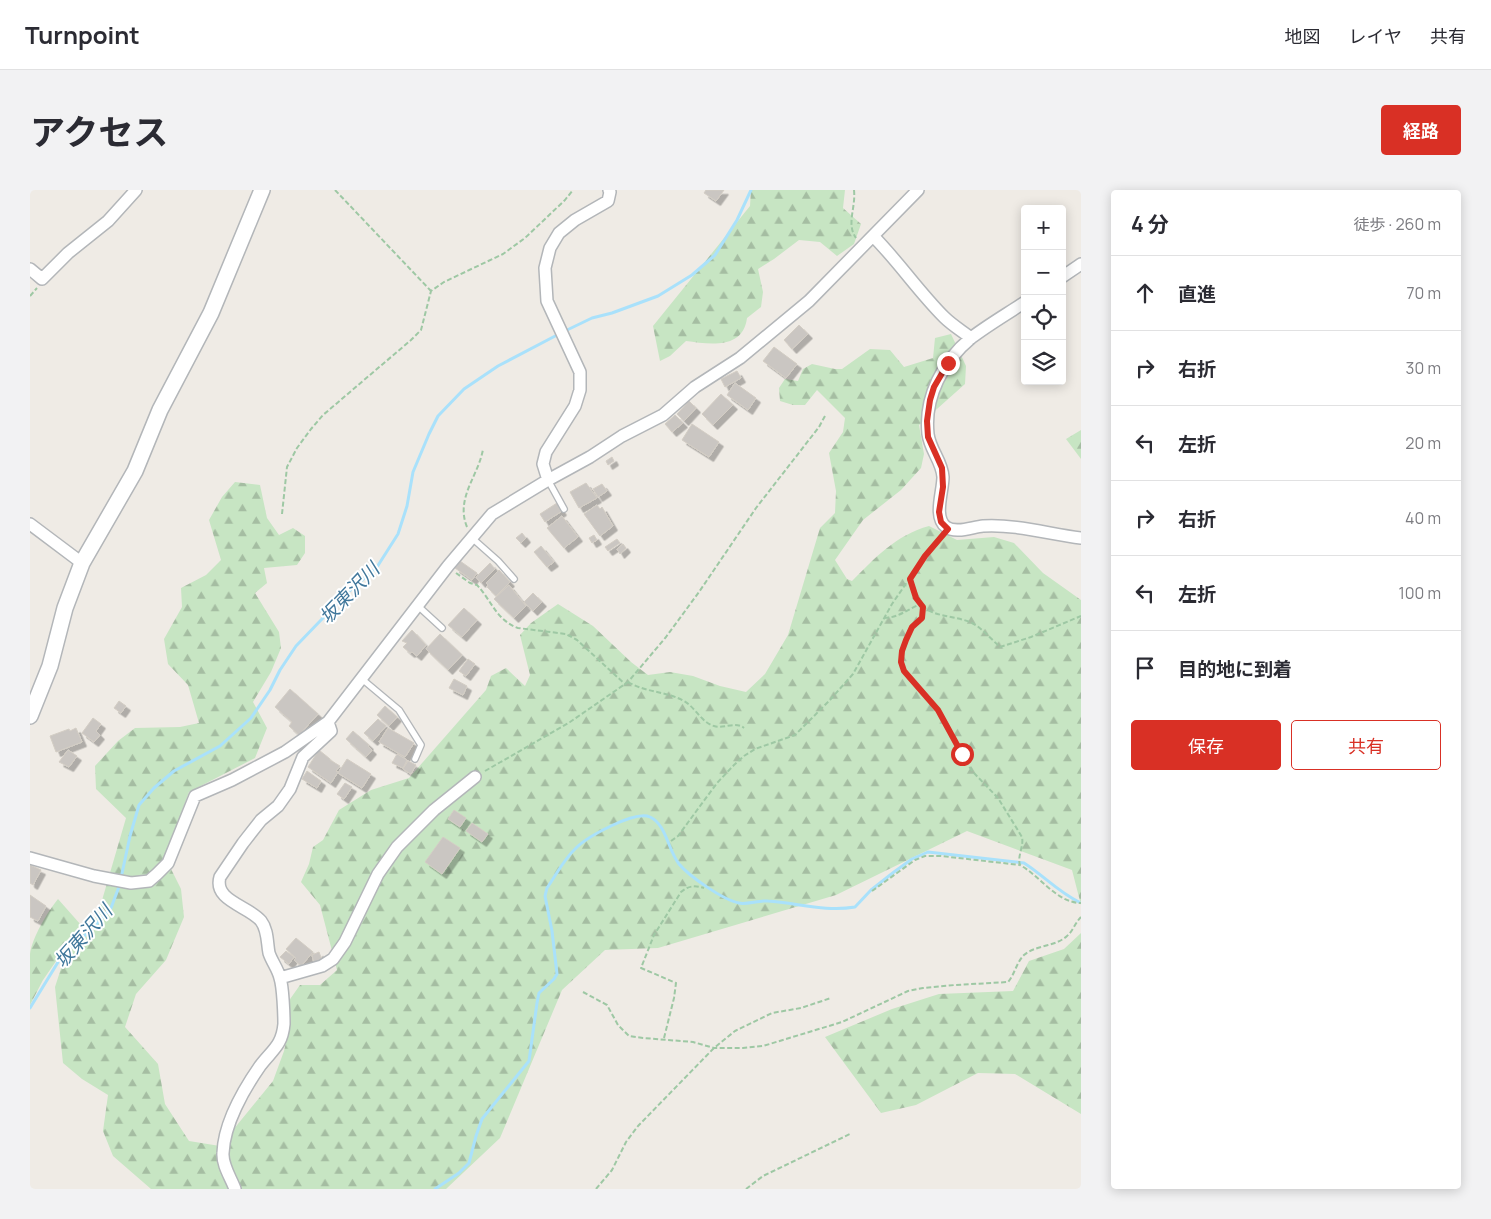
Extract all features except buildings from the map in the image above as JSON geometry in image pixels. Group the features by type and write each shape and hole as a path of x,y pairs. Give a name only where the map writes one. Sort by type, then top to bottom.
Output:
{"street":[{"path":"30,268 42,279 68,254 108,221 136,190"},
{"path":"30,716 50,666 65,608 82,563 135,471 160,410 211,313 262,190"},
{"path":"548,480 543,464 546,452 575,406 580,390 580,372 547,301 545,268 550,248 559,233 575,220 608,201 609,190"},
{"path":"30,858 94,876 131,883 148,881 158,874 168,864 195,796 232,780 285,752 328,722 448,566 492,514 590,457 622,436 663,415 695,387 740,358 809,301 918,190"},
{"path":"872,236 892,255 918,289 944,318 971,338"},
{"path":"1066,274 1081,264"},
{"path":"1021,305 971,338 948,363 934,387 927,421 928,437 942,468 943,487 939,512 941,522 948,529 959,530 983,526 1003,526 1081,538"},
{"path":"30,524 82,563"},
{"path":"235,1189 224,1163 223,1153 228,1130 241,1096 261,1065 279,1044 284,1023 280,978 270,955 266,932 260,920 225,896 219,889 218,883 243,843 261,820 278,806 290,789 304,756 331,731 328,722"},
{"path":"280,978 322,966 333,959 345,942 378,874 397,847 434,810 474,777"}],"lane":[{"path":"548,480 564,508"},
{"path":"472,538 498,561 514,579"},
{"path":"418,606 442,628"},
{"path":"362,679 399,710 417,736 421,745 415,759"}],"path":[{"path":"334,190 431,291"},
{"path":"282,514 287,468 297,448 323,415 421,330 431,291 444,282 503,254 525,238 573,190"},
{"path":"854,190 855,200 851,230 862,245"},
{"path":"474,777 570,722 626,685 694,600 756,508 819,427 826,414"},
{"path":"472,538 466,523 464,505 467,489 481,457 482,449"},
{"path":"671,840 678,836 718,783 744,756 772,742 795,735 829,701 853,674 884,618 925,556 948,529"},
{"path":"448,566 470,583 478,584 496,613 512,626 566,634 577,640 626,685"},
{"path":"910,579 916,598 923,607 935,614 974,624 1000,647 1031,637 1081,616"},
{"path":"884,618 897,617 921,604"},
{"path":"923,607 922,618 909,632 902,651 902,668 938,710 966,762 998,798 1022,837 1023,842 1018,859 1020,865"},
{"path":"628,682 640,689 674,697 685,702 710,725 719,728 737,724 744,728"},
{"path":"872,891 915,860 931,855 1020,865 1060,896 1075,903 1081,903"},
{"path":"664,1039 676,983 641,968 654,935 681,892 687,887 696,886 704,888"},
{"path":"583,992 606,1005 618,1025 629,1036 693,1042 714,1048 762,1046 842,1022 908,992 922,988 1008,982 1025,954 1068,936 1076,921 1081,918"},
{"path":"596,1189 612,1170 626,1142 638,1126 714,1048 735,1031 772,1013 801,1008 831,998"},
{"path":"746,1189 763,1176 850,1134"}],"green space":[{"path":"751,190 845,190 843,208 861,224 854,244 837,256 820,242 799,240 758,269 763,292 761,307 747,318 739,336 724,343 686,341 670,356 660,361 653,326 750,206"},
{"path":"951,334 966,366 965,384 919,425 924,454 921,468 901,490 863,520 835,560 847,579 852,581 896,541 929,526 957,540 994,537 1014,543 1043,573 1081,600 1081,905 1072,870 967,831 836,895 658,948 605,950 562,990 500,1138 446,1189 151,1189 113,1156 103,1131 108,1095 82,1079 63,1063 55,987 66,953 98,914 126,818 96,789 95,766 118,741 135,728 180,727 199,723 188,685 168,664 164,639 182,607 181,588 206,575 221,560 209,520 222,497 235,482 260,485 267,518 279,535 293,528 305,536 305,553 297,565 264,568 267,583 255,593 279,632 281,648 271,672 253,702 267,728 255,758 189,792 165,857 181,889 184,917 166,960 136,994 125,1027 158,1064 165,1104 189,1141 220,1146 273,1081 284,1051 291,1020 288,1002 300,985 320,985 337,970 320,905 301,882 309,864 313,847 323,840 339,810 371,790 409,778 486,690 491,676 506,668 525,686 530,675 520,635 531,623 558,604 593,626 631,662 648,675 670,672 693,676 720,686 746,692 765,674 788,635 820,528 835,513 836,491 829,453 843,432 845,418 817,390 805,405 793,405 780,401 779,388 785,379 798,381 803,369 812,364 842,369 870,349 890,350 904,367 933,358 935,338"},
{"path":"1081,430 1081,459 1066,439"},
{"path":"58,899 81,925 43,980 30,1005 31,948 41,925"},
{"path":"1081,933 1081,1114 1015,1074 978,1073 916,1105 881,1113 825,1037 892,1009 939,994 1013,991 1029,961 1064,949"}],"waterway":[{"name":"坂東沢川","path":"565,331 592,318 612,313 658,296 692,275 715,255 737,220 751,190"},
{"name":"坂東沢川","path":"121,878 139,805 154,788 174,771 220,746 251,718 296,646 348,592 377,567 398,534 407,506 413,472 438,416 464,389 498,366 559,334"},
{"path":"435,1189 459,1173 469,1163 482,1119 529,1061 539,993 557,974 552,931 545,896 547,888 576,848 590,838 623,821 643,816 655,820 660,825 675,858 684,869 716,893 739,903 768,901 822,908 855,907 871,890 894,872 912,859 928,852 1024,863 1079,902"},
{"name":"坂東沢川","path":"30,1008 63,954 91,930 111,908 120,884"}],"route":[{"path":"948,363 934,387 927,421 928,437 942,468 943,487 939,512 941,522 948,529 937,540 910,579 916,598 923,607 923,613 922,618 909,632 902,651 901,662 904,671 938,710 962,754"}]}
